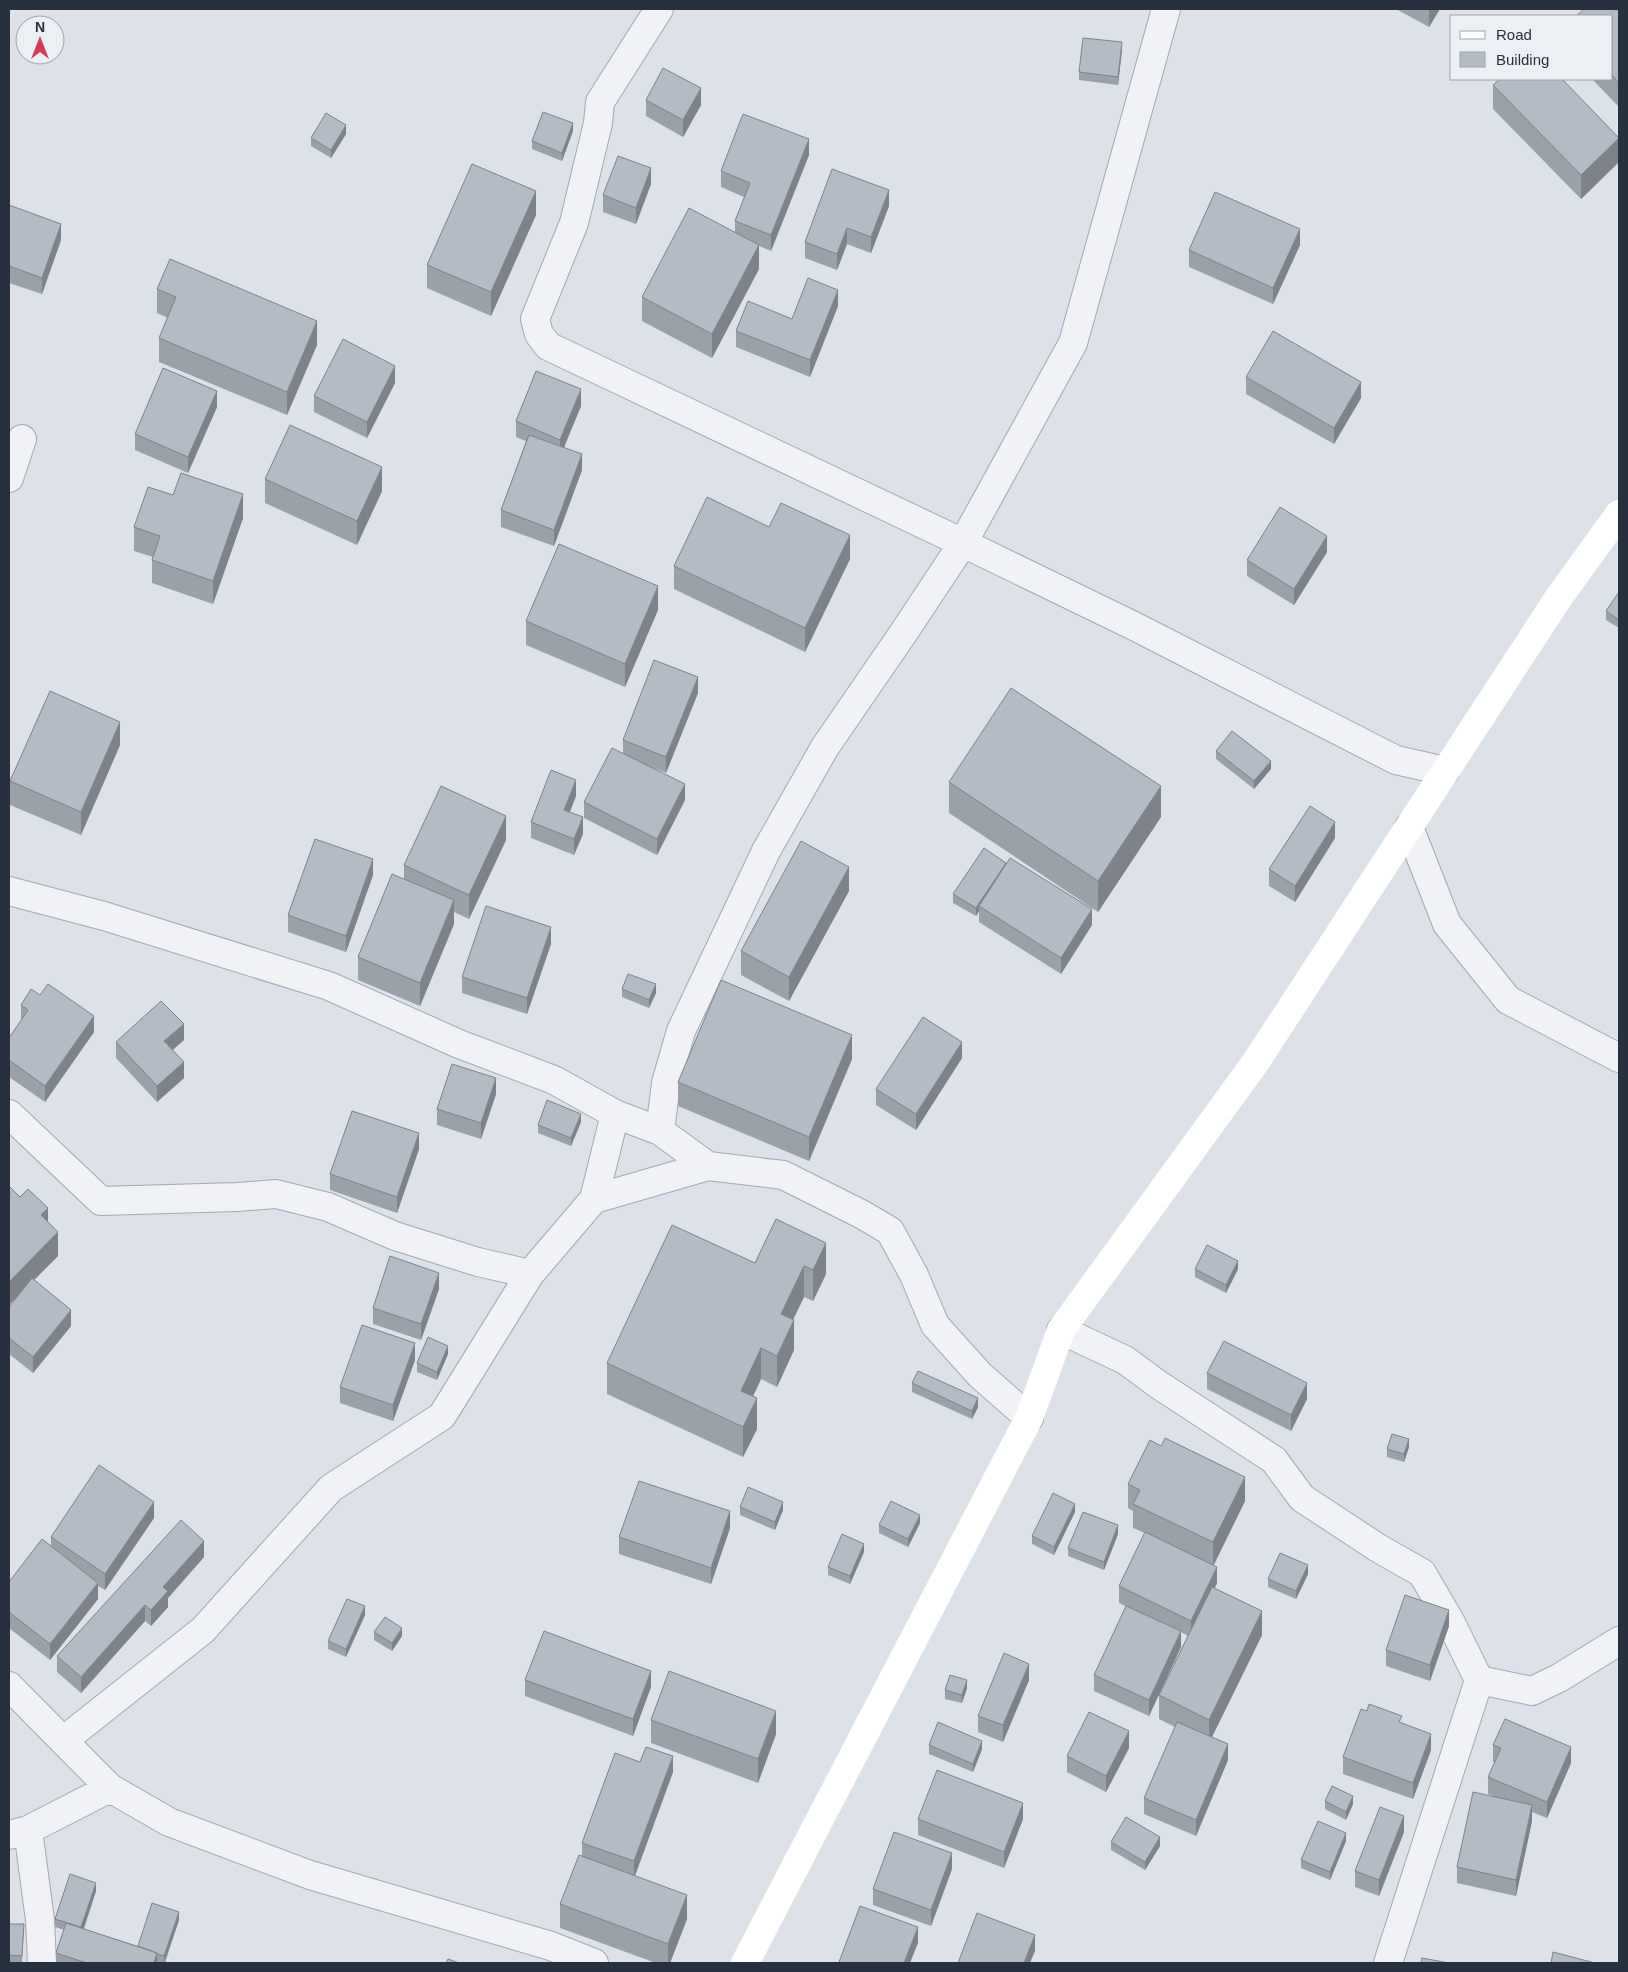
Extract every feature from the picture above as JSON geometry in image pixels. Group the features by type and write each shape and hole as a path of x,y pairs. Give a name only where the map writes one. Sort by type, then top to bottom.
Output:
{"street":[{"path":"659,9 600,102 598,123 574,223 534,319 539,334 548,346 1134,626 1396,760 1445,771"},
{"path":"660,1131 666,1083 681,1031 766,850 825,746 963,543 1073,343 1166,9"},
{"path":"9,478 22,439"},
{"path":"745,1963 1029,1418 1060,1330 1255,1063 1557,600 1619,514"},
{"path":"1409,827 1447,924 1508,1000 1619,1058"},
{"path":"9,891 104,916 329,986 459,1044 554,1080 615,1114 660,1131 708,1166"},
{"path":"9,1114 101,1200 237,1197 276,1194 328,1207 405,1239 478,1262 530,1274"},
{"path":"64,1740 204,1630 331,1488 442,1416 530,1274 594,1199 615,1114"},
{"path":"594,1199 708,1166 783,1175 863,1215 890,1231 914,1275 935,1325 980,1375 1029,1418"},
{"path":"1060,1330 1125,1360 1159,1385 1274,1460 1302,1498 1378,1548 1422,1574 1450,1621 1480,1680 1388,1963"},
{"path":"1480,1680 1532,1691 1559,1678 1619,1641"},
{"path":"9,1686 110,1788 169,1822 310,1875 551,1946 594,1963"},
{"path":"42,1963 40,1920 18,1832 110,1788"}],"building":[{"path":"1584,9 1619,9 1619,83 1613,76 1613,15 1577,15"},
{"path":"1083,38 1122,42 1118,77 1079,72"},
{"path":"663,68 701,88 683,120 646,100"},
{"path":"1499,80 1563,80 1619,138 1581,175 1493,85"},
{"path":"543,112 573,123 562,153 532,141"},
{"path":"326,113 346,125 331,150 311,138"},
{"path":"743,114 809,139 771,235 735,221 750,183 721,171"},
{"path":"618,156 651,168 636,208 603,195"},
{"path":"472,164 536,191 491,292 427,265"},
{"path":"832,169 889,190 871,237 847,228 837,254 805,242"},
{"path":"1215,192 1300,229 1273,288 1189,250"},
{"path":"9,205 61,224 42,278 9,266"},
{"path":"689,208 759,245 712,334 642,297"},
{"path":"170,259 317,321 287,392 159,338 176,297 157,289"},
{"path":"808,278 838,290 810,360 736,331 748,301 792,319"},
{"path":"1273,331 1361,382 1334,428 1246,377"},
{"path":"343,339 395,366 367,422 314,396"},
{"path":"163,368 217,391 188,457 135,434"},
{"path":"536,371 581,389 560,440 516,421"},
{"path":"290,425 382,467 357,521 265,479"},
{"path":"529,435 582,454 554,530 501,510"},
{"path":"181,473 243,494 213,581 152,560 160,536 134,527 148,487 173,495"},
{"path":"707,497 769,527 781,503 850,535 805,628 674,566"},
{"path":"1280,507 1327,536 1294,589 1247,560"},
{"path":"559,544 658,586 625,664 526,621"},
{"path":"1619,592 1619,620 1606,611"},
{"path":"654,660 698,677 666,757 623,740"},
{"path":"1011,688 1161,786 1098,881 949,782"},
{"path":"50,691 120,722 81,812 10,781"},
{"path":"1232,731 1271,761 1254,781 1216,751"},
{"path":"612,748 685,784 657,839 584,802"},
{"path":"551,770 576,780 564,810 583,817 574,839 531,822"},
{"path":"441,786 506,816 469,895 404,865"},
{"path":"1310,806 1335,822 1295,886 1269,869"},
{"path":"315,839 373,859 346,936 288,915"},
{"path":"801,841 849,867 789,977 741,951"},
{"path":"984,848 1006,863 976,908 953,894"},
{"path":"1010,858 1092,909 1061,958 979,906"},
{"path":"392,874 454,900 420,983 358,957"},
{"path":"486,906 551,927 527,998 462,977"},
{"path":"628,974 656,984 649,1000 622,989"},
{"path":"721,980 852,1035 809,1137 678,1082"},
{"path":"48,984 94,1016 45,1086 9,1060 9,1038 28,1010 21,1005 31,989 40,995"},
{"path":"161,1001 184,1024 164,1041 184,1062 157,1086 116,1042"},
{"path":"923,1017 962,1042 916,1114 876,1089"},
{"path":"452,1064 496,1078 481,1123 437,1109"},
{"path":"547,1100 581,1114 571,1138 538,1125"},
{"path":"352,1111 419,1133 397,1197 330,1174"},
{"path":"9,1186 20,1197 28,1189 48,1208 41,1215 58,1232 9,1282"},
{"path":"776,1219 826,1243 813,1270 804,1266 781,1314 794,1320 777,1356 761,1348 741,1391 757,1398 743,1427 607,1363 672,1225 755,1263"},
{"path":"1207,1245 1238,1261 1226,1285 1195,1269"},
{"path":"390,1256 439,1273 421,1324 373,1308"},
{"path":"32,1278 71,1310 33,1357 9,1338 9,1307"},
{"path":"362,1325 415,1343 393,1405 340,1387"},
{"path":"428,1337 448,1346 437,1372 417,1363"},
{"path":"1224,1341 1307,1383 1291,1415 1207,1373"},
{"path":"918,1371 978,1398 972,1411 912,1383"},
{"path":"1392,1434 1409,1439 1404,1454 1387,1449"},
{"path":"1165,1438 1245,1477 1213,1542 1133,1504 1140,1490 1128,1484 1150,1440 1161,1446"},
{"path":"99,1465 154,1502 105,1574 51,1537"},
{"path":"639,1481 730,1511 711,1568 619,1537"},
{"path":"748,1487 783,1502 775,1522 740,1507"},
{"path":"1053,1493 1075,1504 1054,1547 1032,1536"},
{"path":"891,1501 920,1515 908,1539 879,1525"},
{"path":"1083,1512 1118,1525 1104,1562 1068,1548"},
{"path":"181,1520 204,1541 163,1587 168,1591 151,1610 145,1605 81,1677 57,1656"},
{"path":"1145,1532 1217,1567 1191,1621 1119,1586"},
{"path":"842,1534 864,1544 850,1576 828,1567"},
{"path":"42,1539 98,1583 50,1644 9,1612 9,1582"},
{"path":"1280,1553 1308,1565 1296,1591 1268,1579"},
{"path":"1212,1587 1262,1611 1209,1720 1159,1695"},
{"path":"1405,1595 1449,1610 1430,1665 1386,1650"},
{"path":"347,1599 365,1606 346,1649 328,1641"},
{"path":"1126,1606 1181,1631 1149,1700 1094,1675"},
{"path":"385,1617 402,1628 392,1643 374,1632"},
{"path":"544,1631 651,1671 633,1719 525,1680"},
{"path":"1004,1653 1029,1664 1003,1725 978,1716"},
{"path":"669,1671 776,1711 758,1759 651,1720"},
{"path":"950,1675 967,1680 962,1695 945,1690"},
{"path":"1369,1704 1402,1716 1399,1722 1431,1734 1413,1783 1343,1757 1361,1709 1367,1711"},
{"path":"1089,1712 1129,1731 1106,1776 1067,1756"},
{"path":"1505,1719 1571,1747 1547,1802 1488,1777 1501,1748 1493,1745"},
{"path":"938,1722 982,1741 973,1764 929,1745"},
{"path":"1177,1722 1228,1744 1196,1820 1144,1798"},
{"path":"646,1747 673,1756 634,1861 582,1843 615,1753 640,1762"},
{"path":"937,1770 1023,1803 1004,1852 918,1819"},
{"path":"1332,1786 1353,1796 1346,1812 1325,1801"},
{"path":"1473,1792 1532,1805 1516,1880 1457,1867"},
{"path":"1380,1807 1404,1816 1379,1880 1355,1871"},
{"path":"1126,1817 1160,1837 1145,1862 1111,1842"},
{"path":"1318,1821 1346,1833 1330,1872 1301,1860"},
{"path":"894,1832 952,1853 931,1910 873,1889"},
{"path":"579,1855 687,1895 668,1944 560,1904"},
{"path":"70,1874 96,1883 81,1927 55,1919"},
{"path":"152,1903 179,1912 164,1956 138,1946"},
{"path":"860,1906 918,1927 904,1963 839,1962"},
{"path":"977,1913 1035,1935 1024,1963 958,1963"},
{"path":"66,1923 157,1953 154,1963 87,1963 56,1953"},
{"path":"9,1924 24,1924 22,1956 9,1955"},
{"path":"1553,1952 1595,1963 1551,1963"},
{"path":"1422,1958 1449,1963 1421,1963"},
{"path":"448,1959 459,1963 446,1963"}]}
